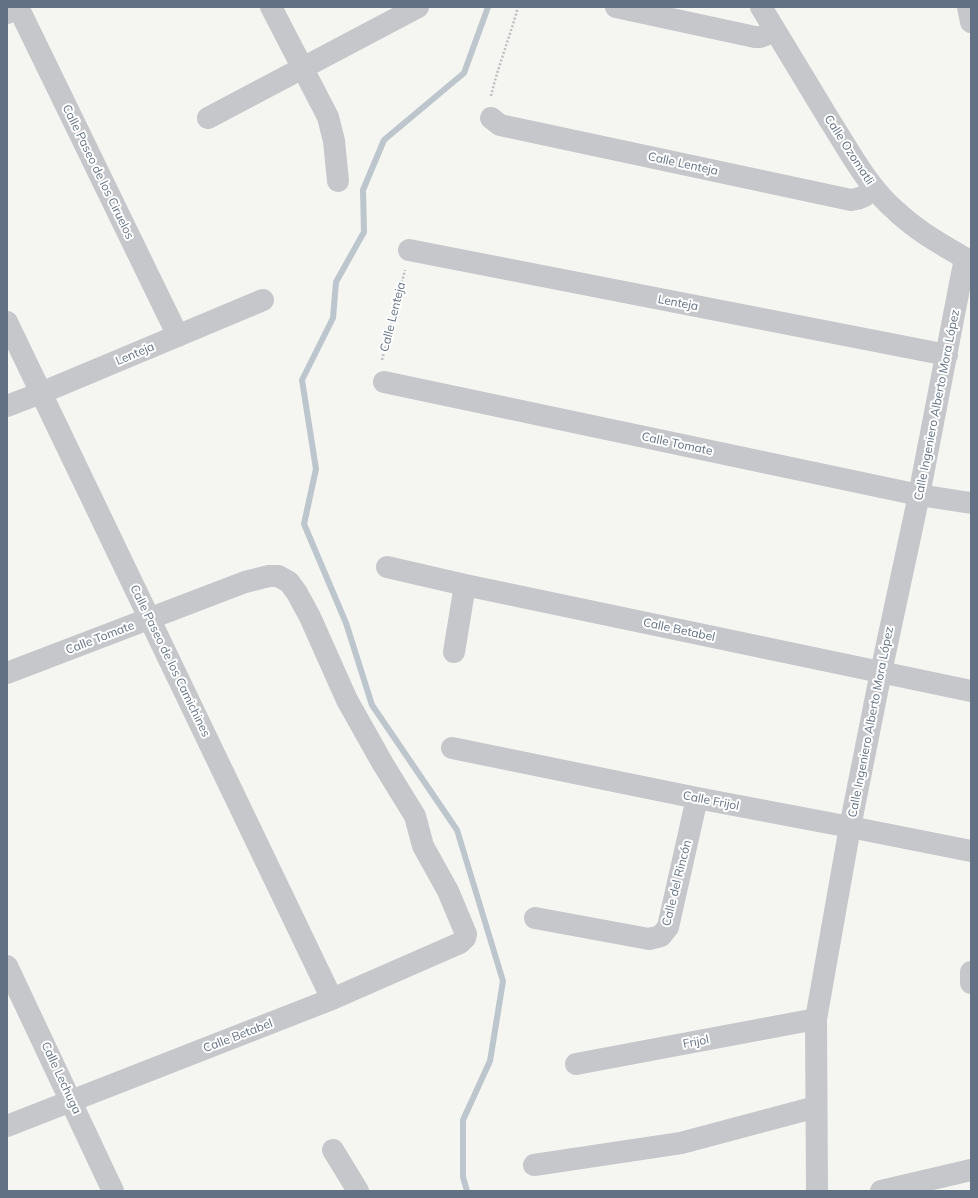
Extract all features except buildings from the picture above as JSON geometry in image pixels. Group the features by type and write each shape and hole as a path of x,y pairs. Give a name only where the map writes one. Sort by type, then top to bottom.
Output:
{"street":[{"path":"7,13 18,7"},
{"name":"Calle Paseo de los Ciruelos","path":"18,7 178,336"},
{"path":"271,7 328,117 332,129 338,181"},
{"path":"208,118 418,7"},
{"path":"616,7 755,37 776,31"},
{"name":"Calle Ozomatli","path":"761,7 874,189 907,221 937,242 968,260"},
{"path":"968,7 971,22"},
{"name":"Calle Lenteja","path":"491,118 500,125 851,200 858,199 874,189"},
{"name":"Lenteja","path":"409,250 947,356"},
{"name":"Calle Ingeniero Alberto Mora López","path":"816,1191 816,1019 850,827 881,672 968,260"},
{"name":"Lenteja","path":"7,406 263,300"},
{"name":"Calle Paseo de los Camichines","path":"7,322 332,999"},
{"name":"Calle Tomate","path":"384,382 919,495 971,503"},
{"name":"Calle Betabel","path":"387,567 465,585 971,691"},
{"name":"Calle Tomate","path":"7,673 245,582 268,576 278,576 284,578 297,593 310,617 347,700 383,764 415,816 423,846 448,892 465,930 465,938"},
{"path":"454,652 465,585"},
{"name":"Calle Frijol","path":"452,748 697,798 971,851"},
{"name":"Calle del Rincón","path":"535,918 649,940 661,936 668,927 697,798"},
{"name":"Calle Betabel","path":"7,1126 332,999 460,943 465,938"},
{"name":"Calle Lechuga","path":"7,966 113,1191"},
{"path":"971,972 971,983"},
{"name":"Frijol","path":"576,1064 816,1019"},
{"path":"534,1165 682,1142 816,1107"},
{"path":"333,1150 358,1191"},
{"path":"881,1191 971,1170"}],"path":[{"path":"491,118 489,106 496,74 511,33 518,7"},
{"name":"Calle Lenteja","path":"384,382 379,371 409,250"}],"waterway":[{"path":"467,1191 463,1177 463,1120 490,1061 503,981 457,830 372,705 346,623 304,524 316,469 302,380 333,318 336,282 364,232 363,190 384,140 464,73 488,7"}]}
